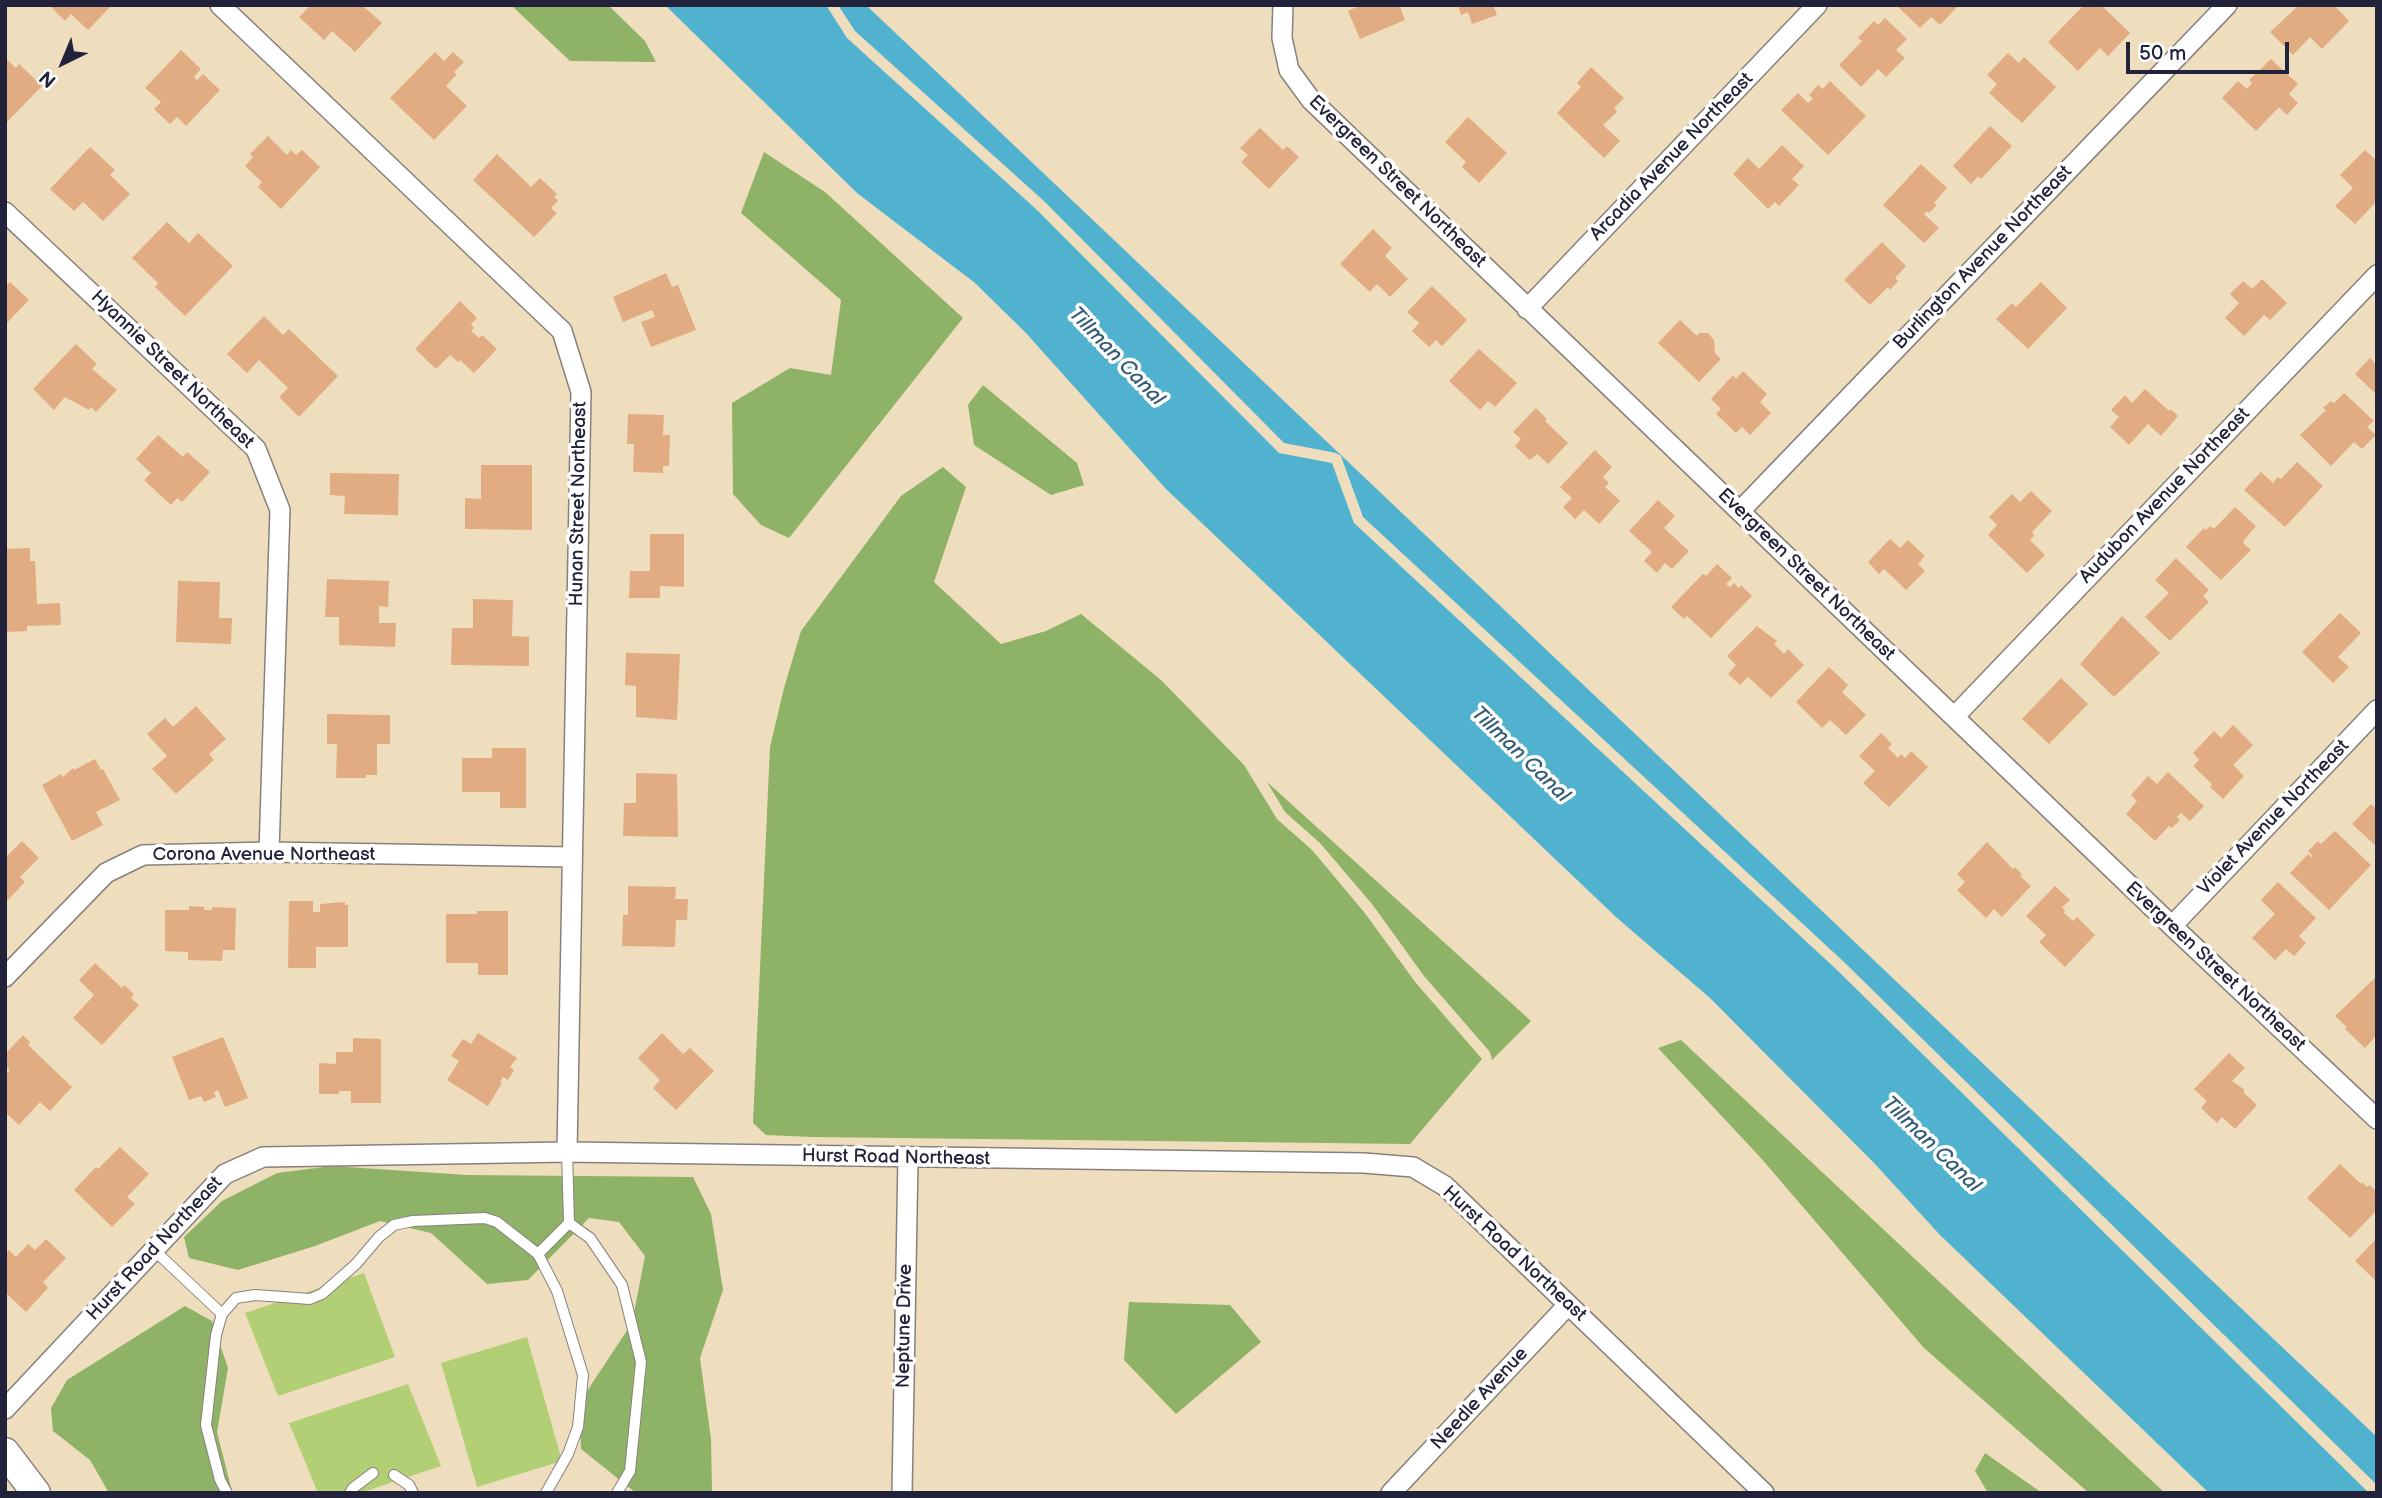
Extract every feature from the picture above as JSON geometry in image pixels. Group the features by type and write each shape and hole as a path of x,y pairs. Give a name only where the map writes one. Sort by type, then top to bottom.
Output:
{"street":[{"name":"Hunan Street Northeast","path":"220,5 562,331 581,392 567,1153"},
{"name":"Evergreen Street Northeast","path":"1283,5 1282,38 1289,70 1311,100 2172,926 2377,1119"},
{"name":"Arcadia Avenue Northeast","path":"1527,309 1817,5"},
{"name":"Burlington Avenue Northeast","path":"1740,511 2227,5"},
{"name":"Hyannie Street Northeast","path":"5,212 257,449 280,510 269,852"},
{"name":"Audubon Avenue Northeast","path":"1954,717 2377,275"},
{"name":"Violet Avenue Northeast","path":"2172,926 2377,710"},
{"name":"Corona Avenue Northeast","path":"5,977 106,873 142,855 269,852 572,857"},
{"name":"Hurst Road Northeast","path":"5,1409 225,1174 263,1157 567,1153 1364,1163 1413,1167 1445,1186 1764,1493"},
{"name":"Neptune Drive","path":"902,1493 908,1158"},
{"name":"Needle Avenue","path":"1391,1493 1569,1305"},
{"path":"5,1452 36,1493"}],"lane":[{"path":"538,1254 569,1223 567,1153"},
{"path":"228,1493 220,1480 206,1425 216,1335 222,1314 236,1298 256,1295 310,1299 322,1294 356,1264 379,1237 394,1226 413,1221 485,1218 497,1222 538,1254 557,1291 583,1375 578,1427 568,1454 546,1493"},
{"path":"569,1223 590,1238 622,1285 641,1362 630,1471 617,1493"},
{"path":"154,1250 222,1314"},
{"path":"350,1493 373,1473"},
{"path":"394,1475 409,1485 413,1493"}],"green space":[{"path":"511,5 608,5 645,41 656,62 570,61"},
{"path":"764,152 825,192 963,318 789,538 761,525 733,494 732,403 790,368 831,375 841,300 741,213"},
{"path":"983,385 1077,463 1084,485 1051,495 974,445 968,405"},
{"path":"943,467 966,487 934,582 1001,644 1046,631 1081,614 1161,680 1244,765 1277,819 1312,850 1364,912 1416,983 1482,1059 1410,1144 813,1137 766,1135 753,1123 770,747 784,688 801,631 901,496"},
{"path":"1267,782 1531,1021 1492,1060 1490,1052 1424,976 1372,904 1320,843 1285,812"},
{"path":"1681,1040 2165,1493 2089,1493 1924,1348 1760,1157 1658,1048"},
{"path":"332,1166 467,1175 693,1177 711,1214 723,1290 700,1358 711,1439 712,1493 636,1493 581,1449 579,1403 632,1323 645,1256 619,1222 589,1218 528,1280 487,1284 431,1233 380,1221 315,1246 238,1270 189,1258 184,1237 222,1201 277,1173"},
{"path":"364,1273 395,1357 278,1396 245,1313"},
{"path":"1129,1302 1230,1305 1261,1342 1176,1414 1124,1360"},
{"path":"185,1306 212,1321 228,1368 217,1432 232,1491 236,1493 109,1493 90,1460 53,1431 51,1408 67,1380"},
{"path":"527,1337 562,1461 477,1487 441,1363"},
{"path":"408,1384 441,1466 360,1493 318,1493 289,1423"},
{"path":"1985,1453 2042,1493 1988,1493 1975,1471"}],"water":[{"name":"Tillman Canal","path":"665,5 826,5 847,38 1037,210 1279,453 1332,463 1354,523 1837,970 2369,1493 2209,1493 1939,1234 1875,1164 1710,998 1616,917 1166,489 1025,332 975,283 857,193"},
{"path":"838,5 866,5 2377,1437 2377,1485 1844,962 1363,517 1341,456 1284,443 1045,202 855,31"}],"building":[{"path":"49,5 112,5 88,30 71,14 65,21"},
{"path":"311,5 362,5 382,23 355,52 332,31 324,40 299,17"},
{"path":"1361,5 1399,5 1405,20 1360,39 1348,11"},
{"path":"1458,5 1493,5 1497,15 1472,24 1468,12 1461,15"},
{"path":"1896,5 1959,5 1940,25 1931,17 1920,28"},
{"path":"2084,5 2101,5 2130,33 2108,56 2100,48 2078,71 2048,42"},
{"path":"2299,5 2334,5 2349,21 2322,49 2310,37 2293,55 2270,32"},
{"path":"1885,18 1907,39 1896,50 1905,58 1886,77 1878,69 1861,87 1839,65 1862,41 1858,38 1874,21 1878,25"},
{"path":"181,50 201,69 194,77 197,80 203,74 220,90 186,126 177,117 170,124 154,109 161,102 145,88"},
{"path":"435,52 444,61 453,52 464,62 446,86 467,106 434,140 390,98"},
{"path":"2008,53 2019,63 2024,57 2056,87 2022,123 1989,93 1997,84 1987,75"},
{"path":"5,58 16,68 19,64 42,86 5,124"},
{"path":"2271,59 2298,84 2289,94 2298,103 2287,115 2279,107 2256,131 2222,98 2238,81 2247,89 2252,83 2249,80"},
{"path":"1591,67 1624,98 1614,108 1617,112 1603,125 1620,141 1604,158 1557,113 1581,87 1577,83"},
{"path":"1830,81 1866,116 1828,155 1781,110 1798,93 1808,103 1813,99 1809,95 1818,85 1823,89"},
{"path":"1468,117 1507,153 1479,183 1462,167 1466,162 1445,142"},
{"path":"1990,126 2012,146 1981,179 1978,176 1971,184 1953,166"},
{"path":"1260,128 1283,150 1287,146 1299,157 1269,189 1241,162 1248,155 1240,148"},
{"path":"268,136 287,155 291,150 296,155 302,150 320,167 281,209 258,187 262,182 245,166 253,157 250,154"},
{"path":"1782,145 1804,166 1792,179 1799,185 1779,206 1775,202 1768,209 1733,174 1748,158 1759,169"},
{"path":"90,147 115,170 110,175 130,194 103,221 83,202 74,211 50,189"},
{"path":"2365,150 2377,161 2377,201 2355,224 2335,206 2353,188 2340,175"},
{"path":"497,154 531,187 540,178 557,194 554,197 558,201 551,208 557,213 534,237 473,180"},
{"path":"1921,164 1947,188 1934,203 1937,205 1924,214 1939,228 1924,243 1883,205"},
{"path":"167,222 189,243 198,233 233,266 185,316 155,287 158,283 132,258"},
{"path":"1373,229 1392,248 1385,256 1408,279 1390,297 1377,284 1370,292 1340,264"},
{"path":"1882,242 1906,266 1895,278 1898,281 1890,290 1888,287 1870,305 1844,280"},
{"path":"666,273 672,287 678,285 696,330 651,347 641,322 655,317 652,310 623,322 613,297"},
{"path":"2262,279 2287,303 2270,320 2264,315 2244,336 2225,318 2239,303 2230,294 2243,281 2252,289"},
{"path":"10,282 29,300 5,325 5,287"},
{"path":"2041,282 2067,308 2028,349 1996,319 2012,303 2016,307"},
{"path":"1432,286 1467,320 1442,346 1436,340 1429,347 1412,331 1419,323 1407,312"},
{"path":"460,301 477,318 471,324 474,328 471,331 479,338 482,335 497,349 474,373 450,355 436,369 415,349"},
{"path":"264,316 283,335 289,329 338,376 299,417 279,397 288,388 259,360 247,373 227,354"},
{"path":"1680,320 1697,336 1699,333 1708,333 1714,340 1715,353 1721,359 1699,382 1658,343"},
{"path":"76,344 97,364 92,369 117,390 96,412 91,407 89,410 65,397 54,410 33,389"},
{"path":"1479,349 1517,383 1495,407 1488,401 1480,410 1449,381"},
{"path":"2370,358 2377,365 2377,395 2355,374"},
{"path":"1743,371 1767,394 1760,402 1771,413 1750,435 1742,427 1736,433 1716,414 1721,409 1711,399 1733,375 1736,379"},
{"path":"2145,389 2178,416 2161,436 2148,424 2129,445 2110,427 2119,417 2111,410 2125,395 2132,403"},
{"path":"2344,393 2374,421 2367,427 2376,435 2362,449 2354,442 2331,466 2300,435 2326,410 2323,408 2331,401 2334,403"},
{"path":"1536,408 1547,419 1545,421 1568,443 1548,464 1537,454 1530,460 1515,446 1521,439 1513,432"},
{"path":"628,414 664,415 663,435 670,435 669,466 663,466 663,473 633,472 634,444 627,444"},
{"path":"158,435 183,457 187,452 210,472 182,502 177,498 171,505 144,480 151,473 136,459"},
{"path":"1595,450 1612,467 1603,477 1609,483 1605,487 1620,501 1599,524 1584,510 1575,519 1563,507 1572,498 1560,487"},
{"path":"2297,462 2323,486 2285,527 2244,490 2261,472 2273,483 2278,477 2281,479"},
{"path":"481,465 532,465 532,530 465,529 465,498 481,499"},
{"path":"330,473 399,474 398,515 344,514 345,496 330,495"},
{"path":"2031,491 2052,511 2032,532 2034,535 2030,540 2045,555 2027,573 1988,535 1997,525 1989,517 2012,494 2020,502"},
{"path":"1658,500 1675,516 1664,528 1689,551 1672,569 1665,563 1657,573 1644,561 1652,552 1629,531"},
{"path":"2235,507 2256,526 2243,543 2251,550 2221,580 2186,547 2204,528 2206,530 2210,526 2214,529"},
{"path":"650,534 684,534 684,587 660,586 660,598 629,598 630,571 650,571"},
{"path":"1890,539 1900,548 1908,540 1925,556 1918,564 1925,571 1906,590 1884,569 1879,574 1868,562"},
{"path":"30,548 30,561 35,561 37,604 60,603 61,625 27,626 27,631 5,632 5,549"},
{"path":"2176,558 2209,590 2203,596 2209,602 2170,641 2145,617 2169,593 2155,580"},
{"path":"1717,564 1732,578 1726,584 1730,587 1734,583 1739,588 1741,585 1752,596 1711,638 1687,616 1684,619 1671,607 1703,574 1706,576"},
{"path":"327,579 389,581 388,607 379,606 379,623 396,623 395,647 339,645 339,617 325,617"},
{"path":"178,581 220,582 219,618 232,618 231,644 176,642"},
{"path":"473,599 513,600 512,636 529,637 529,666 451,665 452,628 473,628"},
{"path":"2340,613 2361,633 2338,657 2349,667 2333,683 2302,652"},
{"path":"2122,616 2160,653 2114,697 2080,664"},
{"path":"1757,626 1777,641 1774,644 1784,654 1788,649 1804,665 1771,698 1748,677 1740,685 1728,674 1736,665 1727,656"},
{"path":"626,653 680,654 677,720 636,717 636,686 625,685"},
{"path":"1829,667 1848,685 1842,692 1866,715 1846,735 1830,720 1822,728 1796,702"},
{"path":"2061,678 2088,704 2049,744 2022,719"},
{"path":"196,706 226,739 209,754 214,760 176,794 152,769 167,756 147,734 165,718 173,727"},
{"path":"327,714 390,715 390,744 377,744 377,775 366,775 366,778 336,778 337,744 327,744"},
{"path":"2233,725 2253,745 2233,765 2244,776 2223,799 2193,766 2199,760 2193,753 2214,731 2221,738"},
{"path":"1881,733 1892,744 1888,748 1898,758 1901,754 1905,758 1911,751 1928,767 1889,807 1863,783 1875,771 1859,756"},
{"path":"492,748 526,748 526,808 500,808 500,792 462,792 462,758 492,758"},
{"path":"95,759 120,800 96,812 103,825 72,841 42,785"},
{"path":"2168,772 2204,806 2190,821 2181,813 2177,817 2180,820 2172,828 2169,826 2155,841 2126,814 2137,801 2131,795 2148,776 2157,784"},
{"path":"636,773 677,774 678,837 623,836 624,803 636,803"},
{"path":"2371,804 2375,808 2377,805 2377,847 2352,824"},
{"path":"2335,831 2371,865 2329,910 2290,873 2308,854 2313,856 2308,851 2318,841 2321,844"},
{"path":"22,841 39,858 20,877 25,882 5,903 5,858"},
{"path":"1987,842 2013,869 2015,867 2022,874 2020,876 2031,886 2002,917 1994,909 1986,918 1957,890 1965,882 1957,874"},
{"path":"2278,882 2316,918 2299,936 2306,943 2294,956 2286,949 2275,960 2252,938 2275,914 2261,900"},
{"path":"628,886 676,887 675,899 688,899 687,920 676,920 675,947 622,946 623,915 628,915"},
{"path":"2055,886 2070,900 2062,907 2064,913 2073,921 2077,917 2095,935 2065,967 2039,942 2046,935 2026,916"},
{"path":"289,901 313,901 313,912 320,912 320,904 345,902 345,905 348,905 348,947 316,947 316,968 288,968"},
{"path":"189,906 204,907 204,910 212,910 212,907 236,908 235,950 223,950 222,961 188,960 188,952 165,951 165,910 189,910"},
{"path":"477,911 508,911 508,975 478,975 478,963 446,963 446,914 477,914"},
{"path":"95,963 122,988 124,985 134,994 131,998 139,1005 102,1045 73,1018 94,995 79,980"},
{"path":"2377,976 2377,1035 2365,1048 2335,1016"},
{"path":"478,1033 517,1058 510,1067 514,1070 508,1080 503,1077 488,1106 447,1080 459,1061 451,1056 463,1039 471,1044"},
{"path":"662,1033 683,1054 690,1048 714,1071 676,1110 653,1088 660,1080 638,1058"},
{"path":"23,1035 30,1042 28,1045 72,1087 50,1111 40,1102 19,1125 5,1112 5,1075 10,1070 5,1066 5,1054"},
{"path":"223,1037 248,1098 225,1107 218,1090 214,1092 216,1097 204,1102 201,1096 189,1100 172,1057"},
{"path":"353,1038 381,1039 381,1103 351,1103 351,1091 319,1094 319,1063 336,1064 336,1052 353,1052"},
{"path":"2229,1053 2245,1068 2232,1081 2245,1090 2243,1092 2257,1105 2235,1129 2222,1117 2217,1123 2201,1108 2207,1101 2194,1089"},
{"path":"120,1147 149,1174 127,1197 135,1204 112,1227 74,1190"},
{"path":"2340,1164 2361,1184 2362,1182 2367,1187 2370,1185 2377,1192 2377,1210 2350,1238 2307,1198"},
{"path":"2377,1238 2377,1282 2355,1261"},
{"path":"46,1239 66,1258 43,1282 48,1288 26,1312 5,1292 5,1254 9,1250 16,1257 28,1244 35,1250"}]}
